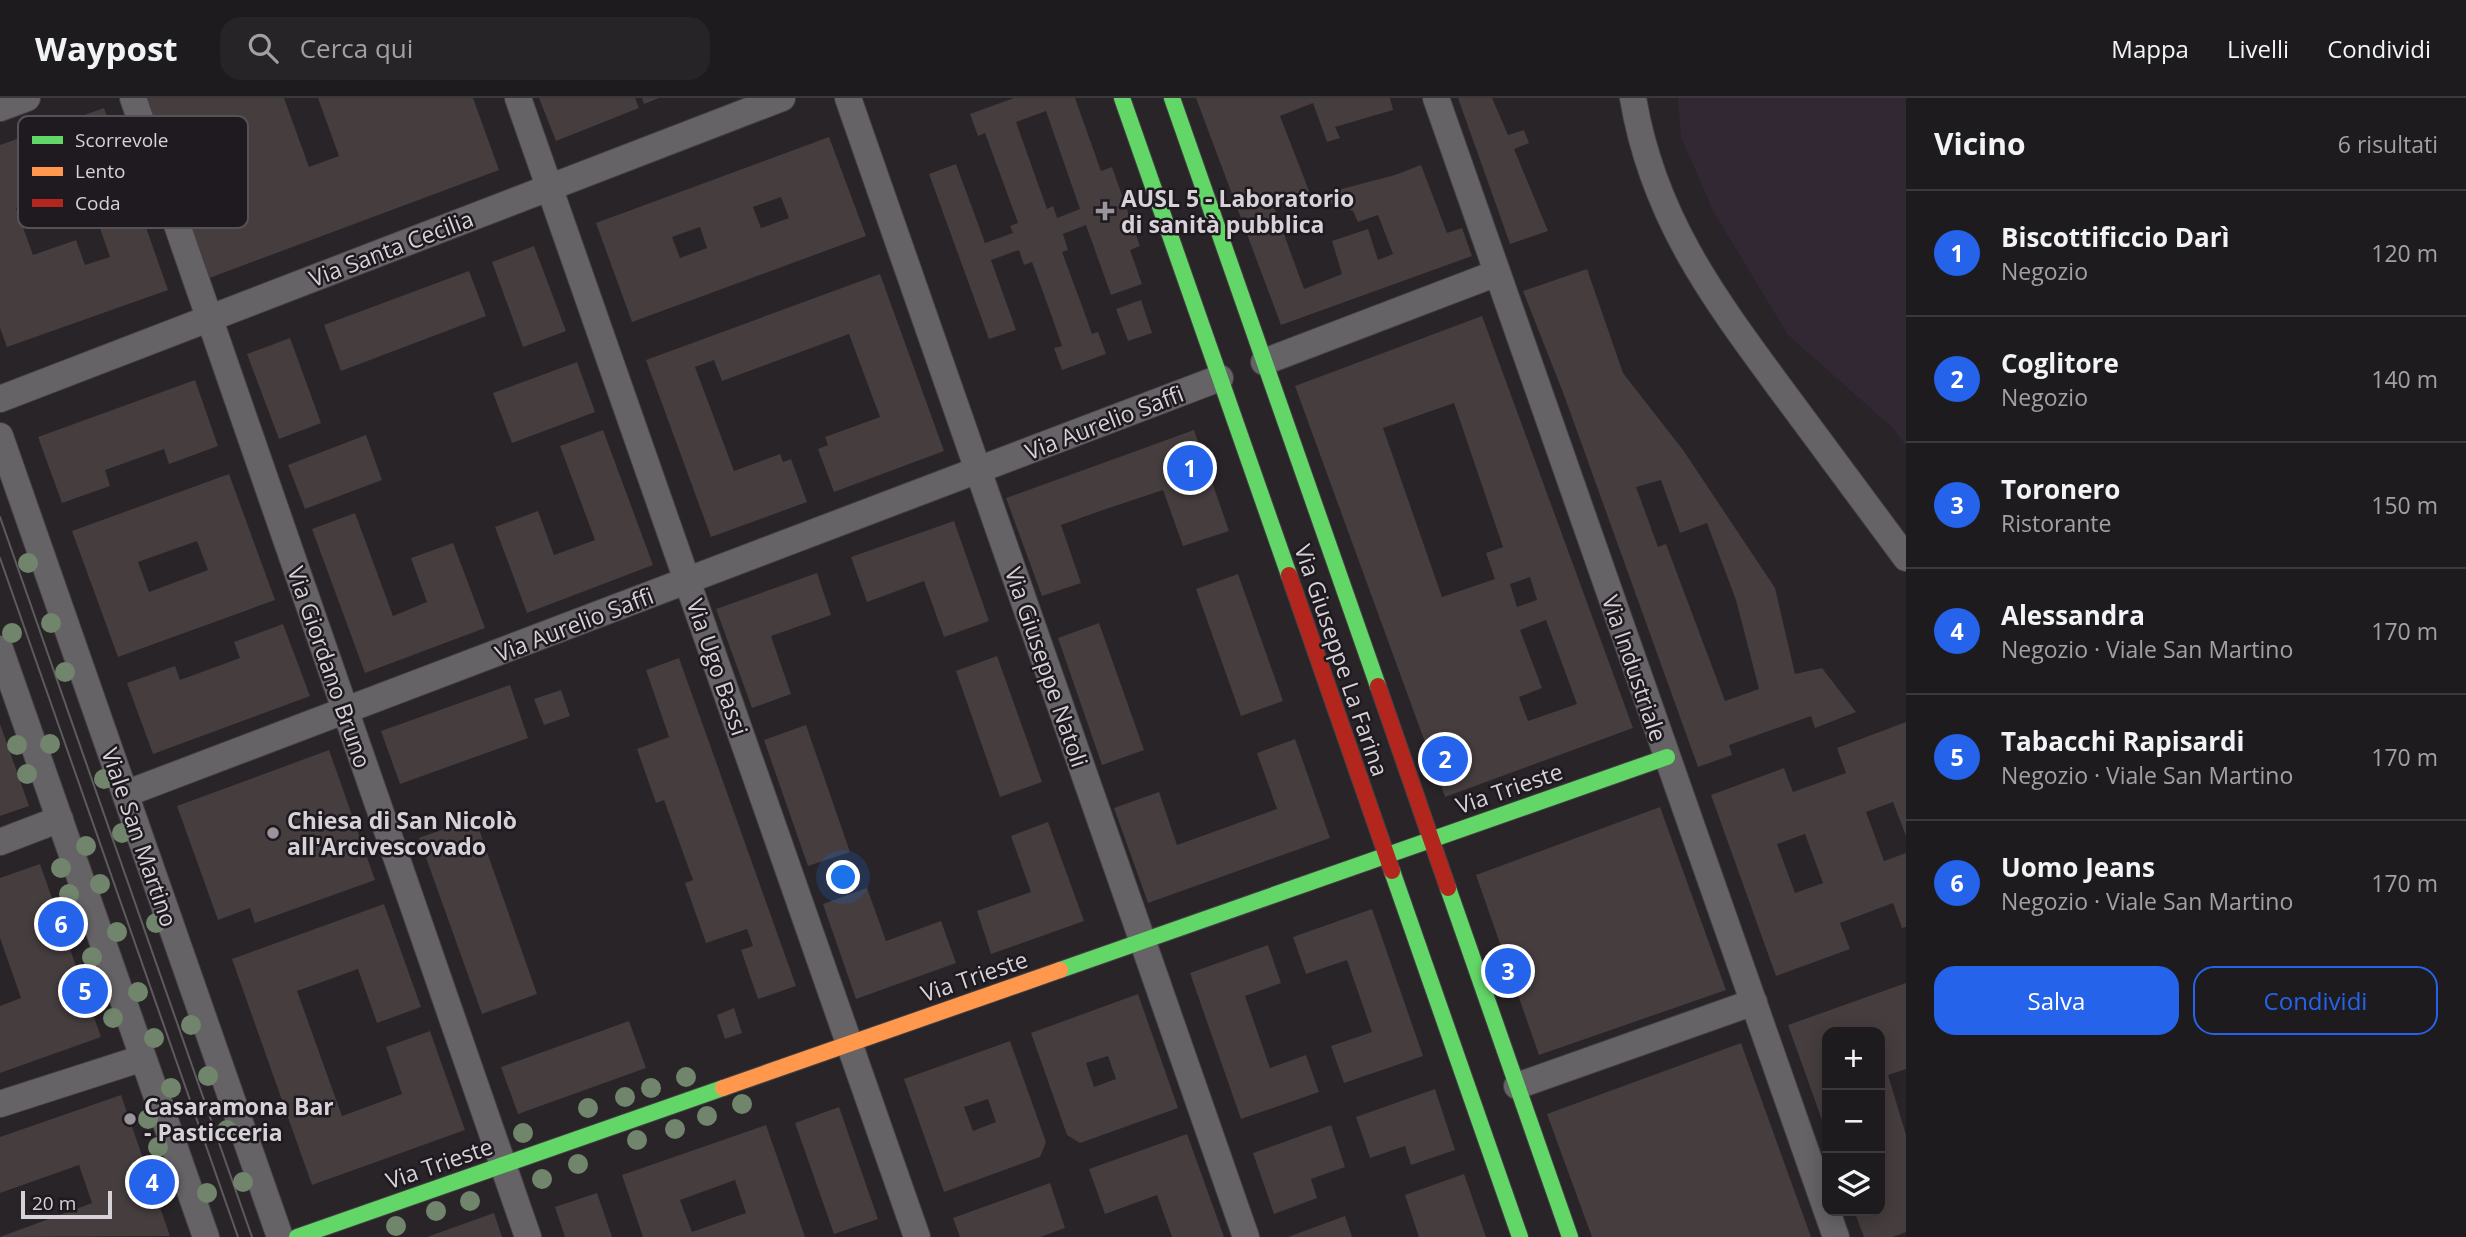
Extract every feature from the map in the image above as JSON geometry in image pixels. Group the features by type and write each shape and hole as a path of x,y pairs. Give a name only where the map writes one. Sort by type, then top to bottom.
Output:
{"main road":[{"name":"Via Giuseppe La Farina","path":"1122,98 1520,1237"},
{"name":"Via Giuseppe La Farina","path":"1172,98 1570,1237"},
{"name":"Via Trieste","path":"297,1237 1667,757"}],"street":[{"path":"0,108 27,98"},
{"name":"Via Giordano Bruno","path":"132,98 138,116"},
{"name":"Via Ugo Bassi","path":"519,98 918,1237"},
{"name":"Via Santa Cecilia","path":"0,399 782,98"},
{"name":"Via Giuseppe Natoli","path":"848,98 1246,1237"},
{"name":"Via Industriale","path":"1436,98 1836,1237"},
{"path":"1633,98 1652,176 1697,271 1732,323 1906,558"},
{"name":"Via Giordano Bruno","path":"178,228 527,1237"},
{"path":"1264,362 1497,273"},
{"name":"Via Aurelio Saffi","path":"125,794 1220,378"},
{"name":"Viale San Martino","path":"0,436 280,1237"},
{"path":"0,649 206,1237"},
{"path":"0,842 60,820"},
{"path":"1517,1086 1754,1002"},
{"path":"0,1104 144,1058"}],"shaded area":[{"path":"1678,98 1906,98 1906,446 1894,429 1788,335 1713,211 1681,137"}],"building":[{"path":"137,98 284,98 309,167 339,156 318,98 473,98 499,170 204,280 185,228 248,228 248,116 144,116"},
{"path":"539,98 635,98 639,108 556,141"},
{"path":"642,98 659,98 644,104"},
{"path":"1014,98 1075,98 1101,171 1112,167 1140,246 1130,250 1142,284 1111,295 1086,225 1063,234 1068,250 1062,252 1092,334 1098,332 1106,354 1062,370 1054,348 1062,346 1052,317 1032,262 1024,265 1019,250 991,260 1016,330 989,339 929,174 956,164 985,243 1013,233 1010,226 1018,223 985,133 978,136 970,114","holes":["1046,111 1080,209 1057,218 1053,206 1047,209 1016,122"]},
{"path":"1196,98 1390,98 1393,110 1335,127 1340,138 1327,142 1313,103 1280,116 1311,196 1273,204 1304,289 1342,274 1332,241 1368,229 1378,260 1393,254 1378,215 1358,222 1353,211 1311,197 1395,175 1421,165 1447,233 1462,228 1472,256 1281,325"},
{"path":"1458,98 1492,98 1508,135 1524,130 1529,143 1514,149 1548,231 1510,244"},
{"path":"104,108 107,116 82,116"},
{"path":"829,137 866,236 632,322 596,223","holes":["781,197 789,218 761,228 753,207","700,227 707,248 680,258 672,237"]},
{"path":"18,139 18,228 23,228 33,255 76,240 85,265 110,257 100,228 146,228 168,290 7,347 0,328 0,145"},
{"path":"534,246 566,331 523,347 492,262"},
{"path":"1587,269 1623,373 1683,450 1775,588 1795,674 1822,668 1856,712 1815,728 1811,716 1729,745 1732,755 1698,767 1564,395 1523,291","holes":["1661,480 1680,533 1707,523 1736,600 1759,689 1725,701 1666,544 1658,547 1636,487"]},
{"path":"469,271 486,316 341,371 324,325"},
{"path":"880,274 944,451 834,492 818,449 828,445 825,437 880,417 849,334 722,381 714,360 695,367 734,471 780,454 783,462 791,459 807,502 711,537 646,360"},
{"path":"1141,300 1152,333 1128,341 1116,309"},
{"path":"1482,316 1633,728 1445,797 1295,386","holes":["1454,403 1503,547 1486,553 1495,579 1442,597 1383,428","1530,577 1537,600 1517,607 1510,584","1546,620 1577,704 1528,721 1519,697 1542,688 1520,630"]},
{"path":"290,338 321,423 279,439 247,354"},
{"path":"577,362 595,412 512,443 493,393"},
{"path":"195,380 218,446 169,464 164,449 105,470 110,486 62,503 38,437"},
{"path":"603,430 653,565 527,613 495,527 538,511 554,555 595,540 560,446"},
{"path":"1194,430 1229,531 1183,546 1163,490 1106,509 1061,525 1081,583 1042,596 1006,498"},
{"path":"366,435 382,480 305,509 288,465"},
{"path":"229,474 275,600 118,657 72,531","holes":["197,541 208,570 149,592 138,562"]},
{"path":"355,513 393,616 427,602 411,558 453,543 485,628 365,673 312,529"},
{"path":"954,521 989,621 944,637 924,581 867,602 851,557"},
{"path":"817,573 831,615 771,636 791,694 752,708 716,609"},
{"path":"1238,574 1283,701 1241,716 1196,589"},
{"path":"1099,623 1144,750 1102,765 1058,638"},
{"path":"283,624 310,696 153,754 127,683 175,666 180,680 240,658 234,642"},
{"path":"997,656 1042,782 1000,797 956,671"},
{"path":"679,658 796,986 758,999 741,950 753,946 747,929 706,943 685,883 693,880 664,800 656,803 637,749 669,737 646,670"},
{"path":"510,685 528,738 400,784 381,731"},
{"path":"561,690 570,716 544,725 534,699"},
{"path":"1906,722 1906,836 1893,802 1866,812 1884,861 1906,853 1906,927 1902,928 1893,903 1840,923 1850,949 1776,976 1711,795 1784,768 1793,792 1846,773 1837,748","holes":["1805,834 1823,883 1795,893 1777,844"]},
{"path":"0,724 29,806 0,816"},
{"path":"806,725 850,852 808,866 764,740"},
{"path":"1295,739 1330,838 1148,903 1114,808 1159,792 1177,845 1277,809 1257,753"},
{"name":"Chiesa di San Nicolò all'Arcivescovado","path":"329,750 375,880 255,923 250,908 218,920 177,806"},
{"path":"1660,807 1726,990 1539,1055 1476,875"},
{"path":"475,818 537,994 482,1014 419,838"},
{"path":"1048,822 1084,921 991,954 977,911 1031,892 1011,836"},
{"path":"40,864 101,1037 0,1073 0,1006 21,998 0,938 0,878"},
{"path":"867,888 886,941 941,921 956,963 856,999 823,904"},
{"path":"384,904 421,1007 377,1023 358,969 297,991 342,1116 402,1094 386,1047 430,1031 465,1130 312,1185 232,959"},
{"path":"1372,909 1423,1056 1344,1083 1331,1046 1372,1032 1347,960 1306,974 1293,937"},
{"path":"1268,945 1281,983 1245,996 1270,1068 1306,1055 1319,1092 1241,1119 1190,973"},
{"path":"1906,983 1906,1069 1888,1075 1906,1135 1906,1232 1893,1237 1864,1237 1856,1216 1885,1216 1885,1027 1822,1027 1822,1120 1788,1025"},
{"path":"1138,994 1178,1108 1080,1143 1067,1135 1031,1033","holes":["1108,1056 1116,1079 1094,1087 1086,1063"]},
{"path":"734,1008 742,1033 725,1039 717,1015"},
{"path":"629,1021 646,1068 518,1114 501,1067"},
{"path":"1010,1041 1046,1142 1040,1157 944,1192 904,1079","holes":["988,1099 996,1122 973,1131 964,1107"]},
{"path":"1741,1043 1811,1237 1592,1237 1547,1114"},
{"path":"1435,1089 1455,1150 1411,1165 1405,1146 1370,1158 1356,1117"},
{"path":"121,1095 170,1236 0,1237 92,1203 79,1165 0,1193 0,1137"},
{"path":"839,1107 878,1219 834,1234 795,1123"},
{"path":"766,1125 805,1237 643,1237 622,1175","holes":["735,1180 746,1213 692,1232 680,1200"]},
{"path":"1331,1125 1345,1167 1311,1179 1317,1198 1274,1214 1253,1153"},
{"path":"1187,1134 1224,1237 1172,1237 1157,1195 1105,1214 1089,1169"},
{"path":"1464,1174 1486,1237 1419,1237 1405,1195"},
{"path":"1050,1183 1065,1228 1040,1237 960,1237 953,1218"},
{"path":"597,1193 612,1237 565,1237 555,1207"},
{"path":"494,1213 502,1237 427,1237"},
{"path":"1345,1216 1352,1237 1288,1237"}],"tram line":[{"path":"0,517 252,1237"},
{"path":"0,558 238,1237"}],"traffic: fast":[{"path":"1122,98 1289,575"},
{"path":"1172,98 1378,686"},
{"path":"1060,970 1667,757"},
{"path":"1392,871 1520,1237"},
{"path":"1448,888 1570,1237"},
{"path":"297,1237 723,1088"}],"traffic: slow":[{"path":"723,1088 1060,970"}],"traffic: jam":[{"path":"1289,575 1392,871"},
{"path":"1378,686 1448,888"}],"place":[{"name":"AUSL 5 - Laboratorio di sanità pubblica","path":"1105,211"},
{"name":"Biscottificcio Darì","path":"1190,468"},
{"name":"Coglitore","path":"1445,759"},
{"name":"Chiesa di San Nicolò all'Arcivescovado","path":"273,833"},
{"name":"Uomo Jeans","path":"61,924"},
{"name":"Toronero","path":"1508,971"},
{"name":"Tabacchi Rapisardi","path":"85,991"},
{"name":"Casaramona Bar - Pasticceria","path":"130,1119"},
{"name":"Alessandra","path":"152,1182"}]}
